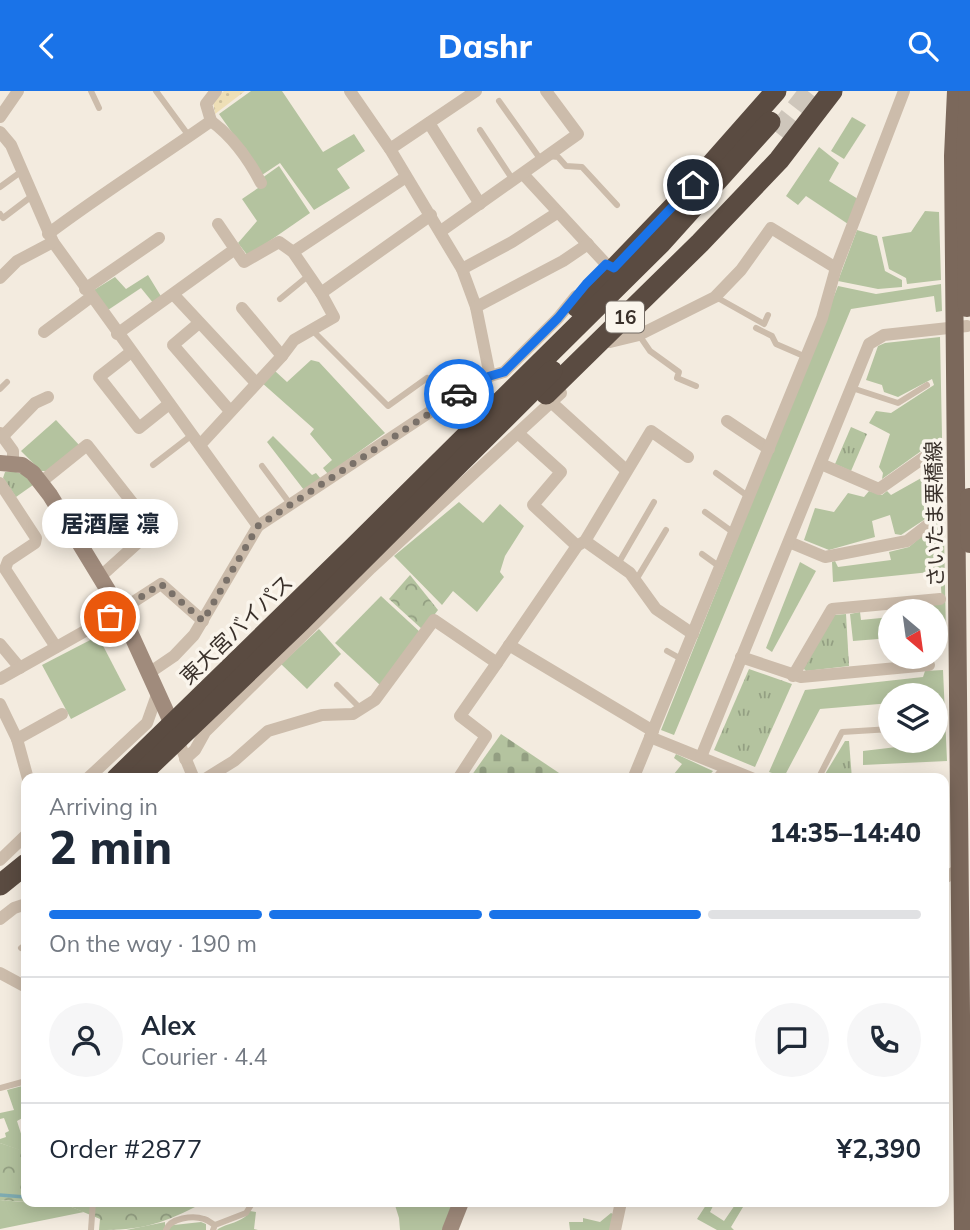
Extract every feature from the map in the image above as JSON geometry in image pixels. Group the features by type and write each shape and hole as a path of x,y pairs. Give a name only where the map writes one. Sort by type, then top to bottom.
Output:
{"highway":[{"name":"東大宮バイパス","path":"394,518 442,448 508,382 610,266 687,193 776,91"},
{"name":"東大宮バイパス","path":"394,518 515,423 701,243 779,160 832,91"},
{"name":"東大宮バイパス","path":"143,773 179,741 394,518 666,254 773,127"},
{"name":"東大宮バイパス","path":"126,773 179,741"},
{"path":"0,885 21,868"},
{"path":"0,901 21,884"}],"main road":[{"name":"さいたま栗橋線","path":"956,91 963,160 968,280 961,326 970,544"},
{"name":"さいたま栗橋線","path":"963,1230 965,865 951,793 964,564 961,326 963,160 968,91"}],"street":[{"path":"0,117 18,91"},
{"path":"216,91 206,104 211,121 227,133 244,154 261,183"},
{"path":"350,91 390,149 462,269 476,307 490,376"},
{"path":"390,149 476,91"},
{"path":"635,773 822,318 836,268 904,91"},
{"path":"441,231 578,134 551,93"},
{"path":"0,278 17,261 97,197 138,173 211,121"},
{"path":"429,123 480,204"},
{"path":"0,132 11,145 50,237 117,334 258,526"},
{"path":"293,253 406,177"},
{"path":"149,673 183,647 203,621 258,526 442,404 490,376 504,372 558,318 586,284 610,266 518,177"},
{"path":"462,269 512,242 557,213"},
{"path":"321,293 430,215"},
{"path":"196,440 230,411 294,340 334,317 293,253 279,242 244,262 218,224"},
{"path":"610,342 639,335 715,297 741,270 771,228 836,268"},
{"path":"44,332 88,293 159,238"},
{"path":"476,307 563,261 588,244"},
{"path":"117,334 235,249"},
{"path":"174,295 256,383"},
{"path":"179,741 195,750 205,732 371,568 551,403 631,319 647,295"},
{"path":"242,308 282,356"},
{"path":"631,319 631,330 639,335"},
{"path":"199,323 173,345 230,411"},
{"path":"701,757 869,344 884,335 961,326"},
{"path":"131,352 99,377 139,428 169,404"},
{"path":"48,397 35,403 1,435 13,451 6,463 22,465 41,482 101,576 158,692 192,773"},
{"path":"551,403 626,470"},
{"path":"727,421 769,449"},
{"path":"462,773 486,736 460,716 581,544 651,431 688,457"},
{"path":"519,434 561,472 533,505 581,544 618,564 636,580 656,609 693,634"},
{"path":"41,482 87,445 153,529 101,576"},
{"path":"821,464 879,489 929,454"},
{"path":"0,483 36,538 36,543 8,561 5,569 56,647"},
{"path":"789,543 825,557 907,541 929,524"},
{"path":"0,679 161,584 203,621"},
{"path":"793,675 832,609 878,605"},
{"path":"215,773 234,761 268,731 322,715 353,714 362,710 375,700 434,620 497,663"},
{"path":"0,644 20,668"},
{"path":"509,645 651,734 739,773"},
{"path":"741,657 801,677 880,669"},
{"path":"93,773 147,723 158,692"},
{"path":"0,703 5,722 17,739 26,773"},
{"path":"17,739 62,714"},
{"path":"0,860 21,840"},
{"path":"949,875 965,865"},
{"path":"0,919 21,906"},
{"path":"0,973 21,984"},
{"path":"450,1230 459,1207"},
{"path":"615,1230 620,1207"}],"lane":[{"path":"91,91 99,108"},
{"path":"156,91 189,136"},
{"path":"499,101 544,158 558,157 566,166 582,167 617,205"},
{"path":"480,130 518,177"},
{"path":"0,187 22,171"},
{"path":"0,213 4,218 32,196"},
{"path":"280,299 309,275"},
{"path":"715,297 764,324 768,315"},
{"path":"756,328 772,336 776,344 806,357"},
{"path":"312,330 388,406 427,378 442,404"},
{"path":"639,335 650,351 679,372 677,378 696,386"},
{"path":"0,389 8,381"},
{"path":"852,388 898,403 927,385"},
{"path":"153,465 196,440"},
{"path":"262,466 291,505"},
{"path":"716,473 749,497"},
{"path":"618,564 654,502"},
{"path":"705,512 734,533"},
{"path":"636,580 666,530"},
{"path":"702,554 720,567"},
{"path":"667,651 683,660"},
{"path":"337,685 362,710"},
{"path":"821,773 842,732 878,730"},
{"path":"719,773 724,767"},
{"path":"0,1088 21,1082"},
{"path":"91,1230 93,1207"},
{"path":"166,1230 172,1221 203,1218 214,1228 246,1213 250,1207"}],"green space":[{"path":"251,91 282,91 323,152 354,134 365,151 337,169 350,188 314,210 280,163 262,175 219,114"},
{"path":"852,117 866,125 844,159 831,151"},
{"path":"819,147 839,163 829,181 858,199 848,224 806,196 798,205 786,196"},
{"path":"279,166 310,213 248,256 238,243 257,221 242,199 264,184 262,178"},
{"path":"925,211 939,212 941,280 907,284 906,278 889,269 882,237 911,232"},
{"path":"857,230 877,236 885,271 902,280 902,287 878,289 838,281"},
{"path":"148,275 162,298 154,304 141,288 108,310 94,290 115,277 126,289"},
{"path":"941,284 942,311 936,312 934,296 851,309 674,735 661,730 838,286 876,294"},
{"path":"940,337 945,599 942,599 940,571 833,582 832,562 835,561 838,567 891,560 889,552 909,547 934,526 933,514 901,535 895,534 890,515 872,521 875,537 829,550 804,540 815,508 834,512 848,493 864,497 869,491 882,495 887,491 891,495 932,472 931,444 882,479 883,473 879,467 890,434 869,423 876,411 891,413 934,385 932,379 898,397 884,392 882,385 866,380 878,346"},
{"path":"311,360 319,362 385,433 328,474 323,468 332,460 310,434 314,429 261,382 275,371 287,382"},
{"path":"56,420 80,446 49,471 41,471 21,451"},
{"path":"851,427 867,434 851,471 835,464"},
{"path":"273,436 312,475 316,473 321,479 304,490 267,442"},
{"path":"13,471 25,475 33,485 16,497 3,478 5,472"},
{"path":"459,502 483,523 500,504 524,526 505,556 500,572 504,577 477,612 453,591 442,605 394,556"},
{"path":"800,562 816,571 772,652 766,648"},
{"path":"410,575 438,610 423,630 389,599"},
{"path":"381,596 421,633 381,686 335,643"},
{"path":"860,612 861,620 878,618 878,639 853,641 850,614"},
{"path":"846,614 849,666 806,671 802,667 834,615"},
{"path":"319,629 341,654 307,689 281,664"},
{"path":"98,636 126,690 71,719 42,665"},
{"path":"749,669 792,684 755,767 714,750"},
{"path":"943,670 944,683 878,683 878,704 820,709 786,773 769,772 805,690 923,677 925,671"},
{"path":"501,734 559,773 473,773"},
{"path":"845,741 849,741 852,773 826,773"},
{"path":"878,749 878,753 947,753 947,761 863,765 863,751"},
{"path":"676,754 713,771 675,773 682,764 674,758"},
{"path":"21,1086 21,1119 17,1121 21,1134 21,1151 0,1143 0,1139 6,1137 5,1133 9,1131 4,1118 0,1119 0,1113 14,1110 7,1090"},
{"path":"0,1143 21,1150 21,1202 0,1200"},
{"path":"0,1200 21,1202 21,1207 72,1207 84,1212 0,1229"},
{"path":"71,1207 195,1207 160,1222 126,1229 99,1230 100,1219"},
{"path":"396,1207 451,1207 442,1230 400,1230"},
{"path":"705,1207 712,1207 710,1212 724,1221 734,1207 743,1207 731,1227 734,1230 717,1230 697,1219"},
{"path":"250,1211 256,1212 254,1229 258,1230 217,1230 239,1221"},
{"path":"611,1213 615,1215 613,1230 570,1230 569,1222 583,1222 583,1218 600,1222"},
{"path":"165,1222 165,1226 201,1222 206,1224 206,1230 126,1230"}],"sand":[{"path":"224,91 245,91 215,114 213,101"}],"waterway":[{"path":"0,1195 21,1197"}],"tunnel":[{"path":"777,133 810,91"}],"way so far":[{"path":"110,617 161,584 203,621 258,526 459,394"}],"place":[{"name":"居酒屋 凛","path":"110,617"}],"route":[{"path":"459,394 490,376 504,372 558,318 606,264 614,268 693,185"}]}
